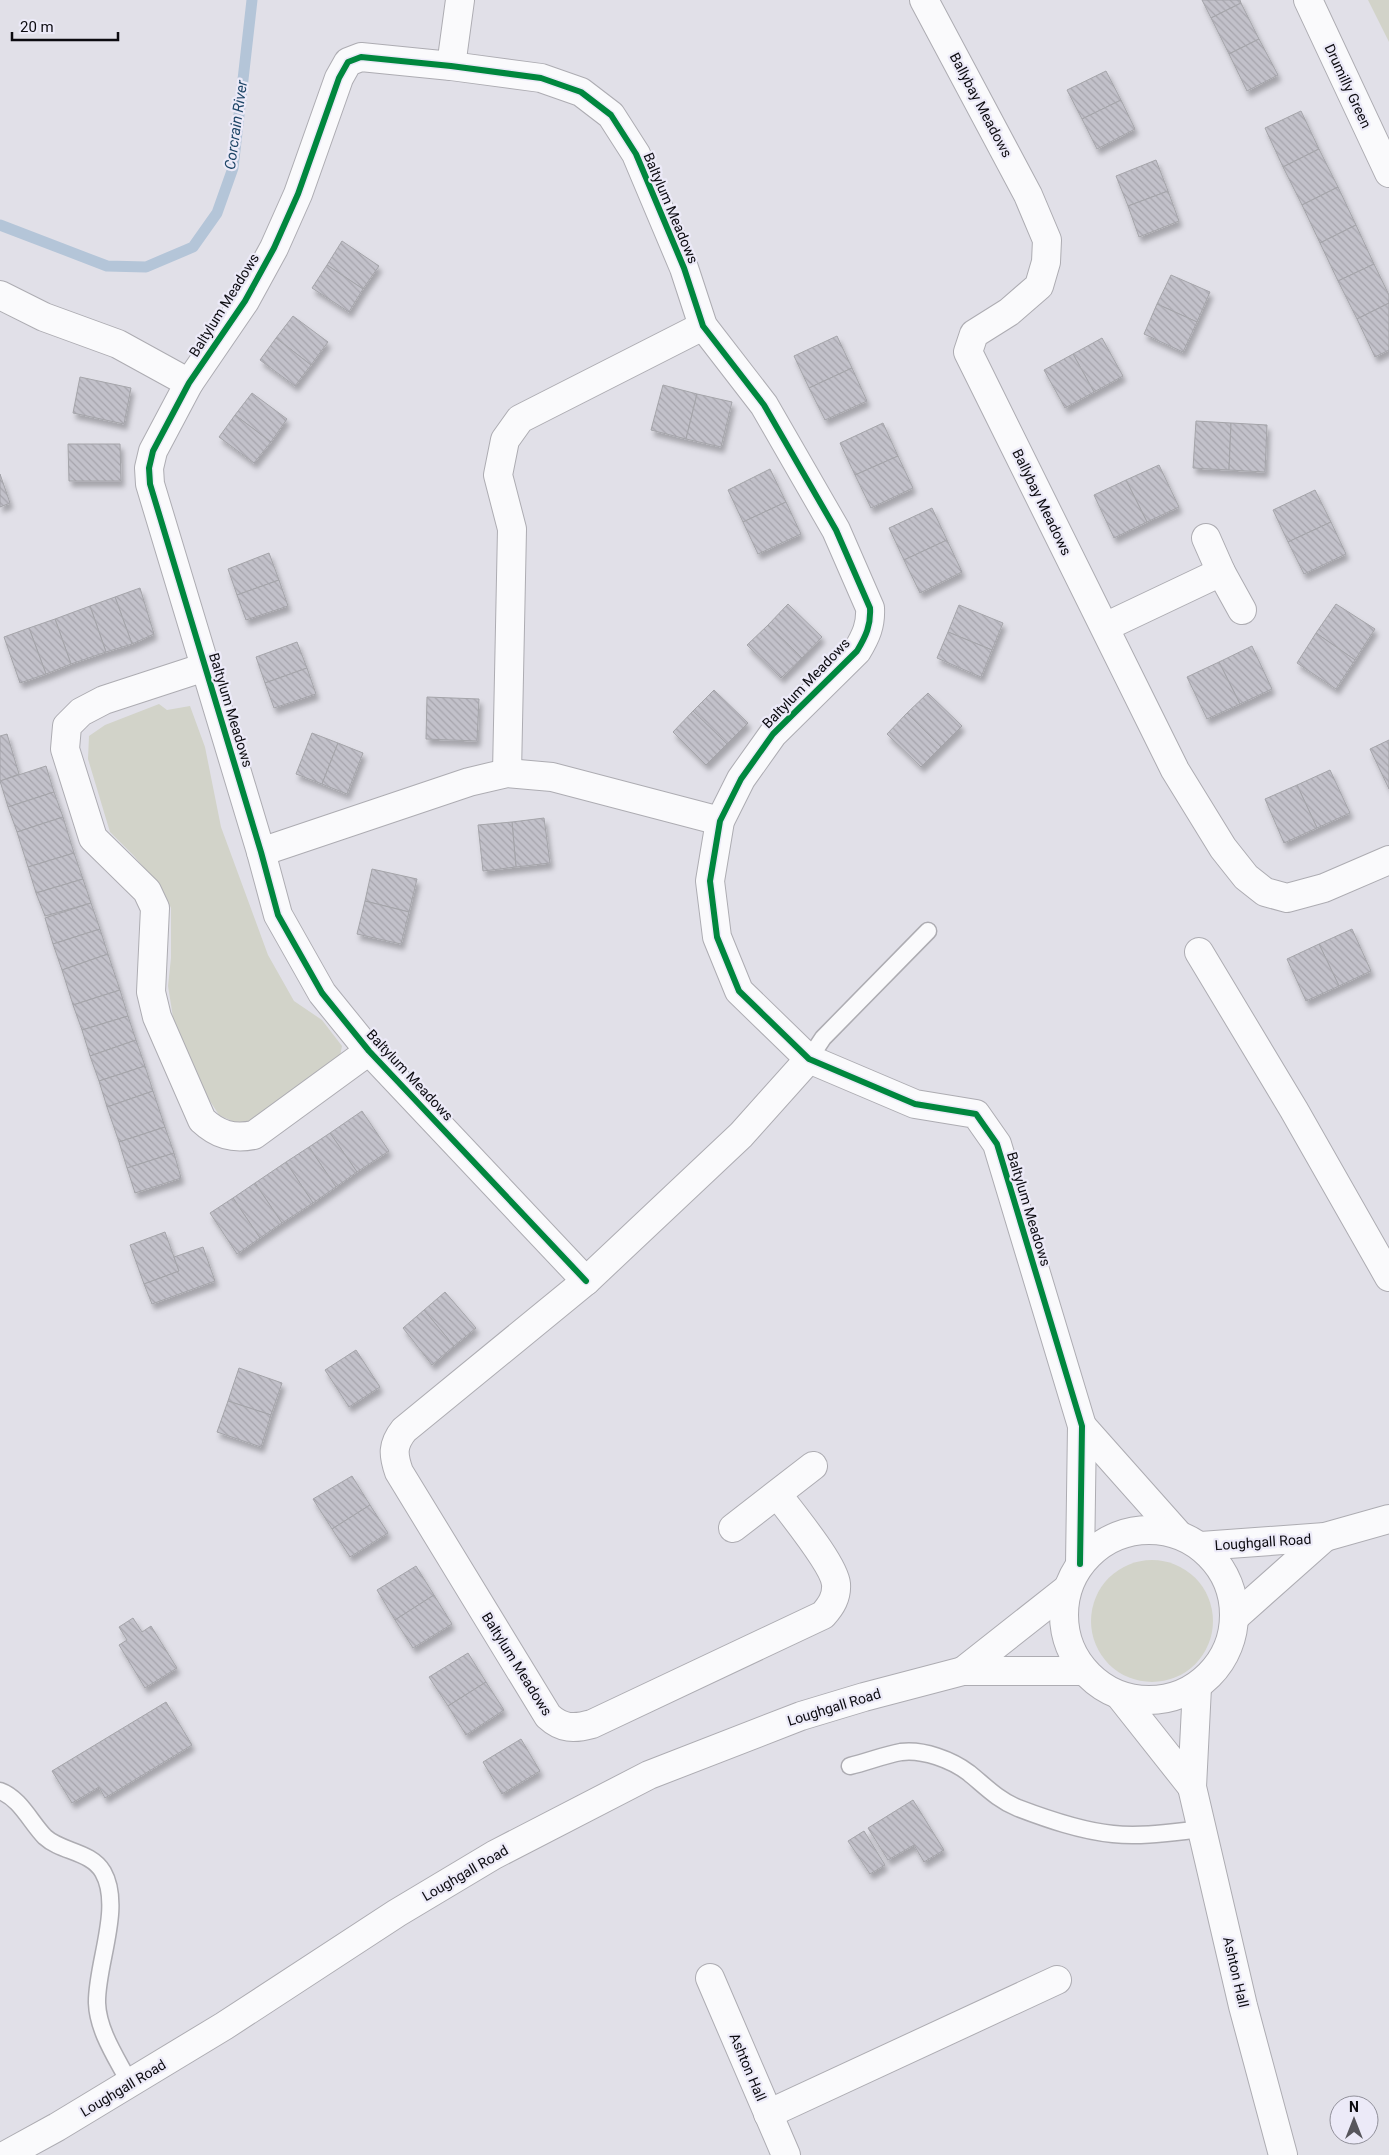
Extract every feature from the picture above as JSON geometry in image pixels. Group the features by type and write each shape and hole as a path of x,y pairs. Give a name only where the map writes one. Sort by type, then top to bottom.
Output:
{"street":[{"path":"451,66 460,0"},
{"name":"Ballybay Meadows","path":"924,0 1028,194 1047,240 1046,262 1040,286 1009,312 974,334 968,352 1175,770 1222,848 1246,878 1265,892 1287,898 1324,888 1389,860"},
{"name":"Drumilly Green","path":"1308,0 1389,173"},
{"name":"Baltylum Meadows","path":"586,1282 369,1051 322,993 278,915 261,852 150,484 149,468 153,451 189,384 245,301 274,248 298,194 339,78 348,62 361,57 541,78 581,92 612,115 636,154 684,268 703,326 764,405 836,530 870,608 870,621 866,637 857,651 774,734 741,779 720,821 710,881 717,937 739,991 809,1059 915,1104 976,1114 997,1144 1082,1426 1080,1564"},
{"path":"0,294 44,317 118,344 189,384"},
{"path":"507,773 512,529 498,475 505,440 520,419 703,326"},
{"path":"1206,538 1242,610"},
{"path":"1105,627 1222,572"},
{"name":"Baltylum Meadows","path":"205,667 104,700 81,712 68,726 65,749 93,838 147,890 154,908 151,992 157,1017 202,1120 212,1129 226,1136 241,1138 254,1134 369,1051"},
{"path":"261,852 469,782 507,773 552,777 720,821"},
{"path":"1199,952 1294,1110 1389,1277"},
{"name":"Baltylum Meadows","path":"778,1495 831,1568 836,1584 833,1604 823,1615 592,1724 578,1728 564,1728 548,1716 399,1472 395,1459 396,1441 404,1430 586,1282 741,1135 809,1059"},
{"name":"Baltylum Meadows","path":"1082,1426 1190,1540"},
{"path":"733,1528 813,1466"},
{"name":"Loughgall Road","path":"1190,1540 1325,1537 1389,1519"},
{"path":"1151,1529 1190,1540 1220,1566 1232,1591 1235,1617 1230,1644 1217,1668 1197,1687 1172,1698 1146,1701 1120,1696 1100,1686 1084,1671 1069,1646 1063,1618 1067,1590 1080,1564 1099,1544 1124,1533 1151,1529"},
{"name":"Loughgall Road","path":"1235,1617 1325,1537"},
{"name":"Loughgall Road","path":"963,1671 1067,1590"},
{"name":"Loughgall Road","path":"6,2155 130,2084 224,2026 397,1913 486,1860 632,1784 718,1747 802,1716 864,1697 963,1671 1084,1671"},
{"name":"Ashton Hall","path":"1197,1687 1192,1787 1243,2006 1283,2155"},
{"name":"Ashton Hall","path":"1120,1696 1192,1787"},
{"name":"Ashton Hall","path":"710,1978 786,2155"},
{"path":"768,2114 1057,1980"}],"lane":[{"path":"809,1059 822,1038 928,931"},
{"path":"850,1766 902,1752 915,1752 949,1761 967,1772 995,1796 1016,1807 1075,1826 1111,1834 1137,1835 1203,1829"},
{"path":"0,1791 16,1802 47,1838 84,1855 102,1870 109,1887 108,1929 98,1983 97,2004 101,2026 130,2084"}],"shaded area":[{"path":"1368,0 1389,0 1389,42"},
{"path":"159,704 167,710 190,706 205,747 221,827 268,955 294,1001 322,1020 342,1046 339,1061 256,1122 238,1124 219,1115 199,1084 176,1036 168,986 171,958 171,908 162,889 134,856 110,832 88,759 89,736 105,725"},
{"path":"1152,1560 1175,1565 1195,1578 1208,1598 1213,1621 1208,1644 1195,1664 1175,1677 1152,1682 1129,1677 1109,1664 1096,1644 1091,1621 1096,1598 1109,1578 1129,1565"}],"building":[{"path":"1202,0 1240,0 1241,3 1211,18"},
{"path":"1241,3 1259,39 1229,54 1211,18"},
{"path":"1259,39 1278,75 1247,91 1229,54"},
{"path":"1106,71 1121,100 1082,119 1067,90"},
{"path":"1121,100 1135,129 1097,149 1082,119"},
{"path":"1301,111 1319,149 1283,167 1265,128"},
{"path":"1319,149 1338,187 1302,205 1283,167"},
{"path":"1156,160 1168,191 1128,206 1116,176"},
{"path":"1338,187 1356,225 1320,243 1302,205"},
{"path":"1168,191 1179,221 1139,237 1128,206"},
{"path":"1356,225 1374,264 1338,281 1320,243"},
{"path":"342,241 379,266 363,289 327,265"},
{"path":"1374,264 1389,295 1389,303 1357,319 1338,281"},
{"path":"327,265 363,289 349,312 312,288"},
{"path":"1171,275 1210,292 1197,322 1157,304"},
{"path":"1389,303 1389,350 1375,357 1357,319"},
{"path":"1157,304 1197,322 1183,352 1144,334"},
{"path":"293,316 328,342 311,365 276,338"},
{"path":"837,336 852,368 809,388 794,356"},
{"path":"276,338 311,365 295,386 260,360"},
{"path":"1102,338 1123,376 1094,392 1073,354"},
{"path":"1073,354 1094,392 1065,408 1044,370"},
{"path":"852,368 867,401 825,420 809,388"},
{"path":"80,377 131,388 124,424 73,413"},
{"path":"663,385 697,394 686,439 651,430"},
{"path":"252,393 287,419 271,442 235,415"},
{"path":"697,394 732,402 721,447 686,439"},
{"path":"235,415 271,442 254,463 219,437"},
{"path":"1196,421 1231,423 1229,470 1193,468"},
{"path":"883,423 898,456 855,475 840,443"},
{"path":"1231,423 1267,425 1265,472 1229,470"},
{"path":"68,444 120,444 121,481 69,481"},
{"path":"898,456 913,488 871,508 855,475"},
{"path":"1159,465 1179,507 1147,522 1126,480"},
{"path":"770,469 786,502 743,522 728,490"},
{"path":"0,474 10,503 0,507"},
{"path":"1126,480 1147,522 1114,538 1094,495"},
{"path":"1315,490 1331,522 1288,542 1273,510"},
{"path":"786,502 801,534 758,554 743,522"},
{"path":"932,508 947,540 904,560 889,528"},
{"path":"1331,522 1346,554 1304,574 1288,542"},
{"path":"947,540 962,572 920,593 904,560"},
{"path":"269,553 279,580 237,595 228,569"},
{"path":"279,580 288,606 246,620 237,595"},
{"path":"140,588 154,634 132,644 115,597"},
{"path":"115,597 132,644 106,652 90,606"},
{"path":"788,604 822,637 802,658 768,625"},
{"path":"1336,604 1375,629 1355,660 1316,633"},
{"path":"959,605 1003,623 992,650 948,632"},
{"path":"90,606 106,652 71,664 55,619"},
{"path":"55,619 71,664 46,674 29,628"},
{"path":"768,625 802,658 781,678 747,645"},
{"path":"29,628 46,674 20,683 4,637"},
{"path":"948,632 992,650 981,677 937,658"},
{"path":"1316,633 1355,660 1336,689 1297,663"},
{"path":"297,642 307,668 265,683 256,657"},
{"path":"1252,646 1272,689 1240,704 1219,662"},
{"path":"1219,662 1240,704 1207,719 1187,677"},
{"path":"307,668 316,694 274,708 265,683"},
{"path":"714,690 748,723 727,744 693,711"},
{"path":"928,693 962,726 941,747 907,713"},
{"path":"427,697 479,699 477,741 426,739"},
{"path":"693,711 727,744 706,765 673,732"},
{"path":"907,713 941,747 921,767 887,734"},
{"path":"312,733 338,743 322,784 296,774"},
{"path":"7,734 19,774 0,781 0,736"},
{"path":"1389,740 1389,789 1370,749"},
{"path":"338,743 363,753 347,794 322,784"},
{"path":"46,766 54,792 8,807 0,781"},
{"path":"1330,770 1350,813 1317,828 1297,785"},
{"path":"1297,785 1317,828 1284,843 1265,799"},
{"path":"54,792 63,817 17,832 8,807"},
{"path":"63,817 74,853 28,867 17,832"},
{"path":"544,818 550,863 516,867 512,822"},
{"path":"512,822 516,867 483,871 478,825"},
{"path":"74,853 83,879 36,893 28,867"},
{"path":"372,869 417,879 409,912 365,901"},
{"path":"83,879 91,903 45,916 36,893"},
{"path":"365,901 409,912 401,944 357,934"},
{"path":"91,903 100,929 53,944 45,918"},
{"path":"100,929 108,954 62,970 53,944"},
{"path":"1352,929 1371,971 1339,986 1319,944"},
{"path":"1319,944 1339,986 1306,1001 1287,959"},
{"path":"108,954 120,990 73,1005 62,970"},
{"path":"120,990 128,1016 82,1030 73,1005"},
{"path":"128,1016 136,1040 90,1056 82,1030"},
{"path":"136,1040 145,1066 99,1081 90,1056"},
{"path":"145,1066 153,1091 107,1107 99,1081"},
{"path":"153,1091 165,1127 119,1142 107,1107"},
{"path":"362,1111 389,1151 357,1172 330,1133"},
{"path":"165,1127 174,1153 127,1168 119,1142"},
{"path":"330,1133 357,1172 336,1187 309,1147"},
{"path":"309,1147 336,1187 313,1203 286,1162"},
{"path":"174,1153 181,1178 135,1193 127,1168"},
{"path":"286,1162 313,1203 282,1223 255,1183"},
{"path":"255,1183 282,1223 260,1238 233,1198"},
{"path":"233,1198 260,1238 237,1254 210,1213"},
{"path":"165,1232 179,1271 144,1284 130,1245"},
{"path":"203,1247 215,1281 152,1304 144,1284 179,1271 174,1257"},
{"path":"445,1292 476,1328 454,1346 424,1310"},
{"path":"424,1310 454,1346 432,1365 403,1328"},
{"path":"356,1350 380,1387 349,1407 325,1370"},
{"path":"239,1368 282,1383 271,1415 228,1401"},
{"path":"228,1401 271,1415 261,1447 217,1432"},
{"path":"352,1476 370,1505 332,1529 313,1499"},
{"path":"370,1505 388,1533 350,1557 332,1529"},
{"path":"416,1566 434,1595 395,1620 377,1590"},
{"path":"434,1595 452,1624 413,1648 395,1620"},
{"path":"133,1618 142,1632 151,1626 177,1668 145,1688 119,1645 127,1640 119,1627"},
{"path":"468,1653 486,1682 448,1706 429,1677"},
{"path":"486,1682 504,1710 466,1735 448,1706"},
{"path":"166,1702 192,1745 105,1798 99,1787 72,1803 52,1771"},
{"path":"521,1739 540,1771 502,1794 483,1762"},
{"path":"913,1800 944,1850 924,1862 914,1845 888,1860 868,1828"},
{"path":"864,1831 885,1865 870,1874 848,1841"}],"waterway":[{"name":"Corcrain River","path":"0,225 107,266 146,267 193,247 217,213 233,168 252,0"}],"cycle path":[{"path":"586,1281 369,1051 322,993 278,915 261,852 150,484 149,468 153,451 189,383 245,301 274,248 298,194 339,78 348,62 361,57 541,78 581,92 611,115 636,154 684,268 703,326 764,405 836,530 870,608 870,620 857,651 773,734 741,779 720,821 710,881 717,937 739,991 809,1059 915,1104 976,1114 997,1144 1082,1426 1080,1564"}]}
